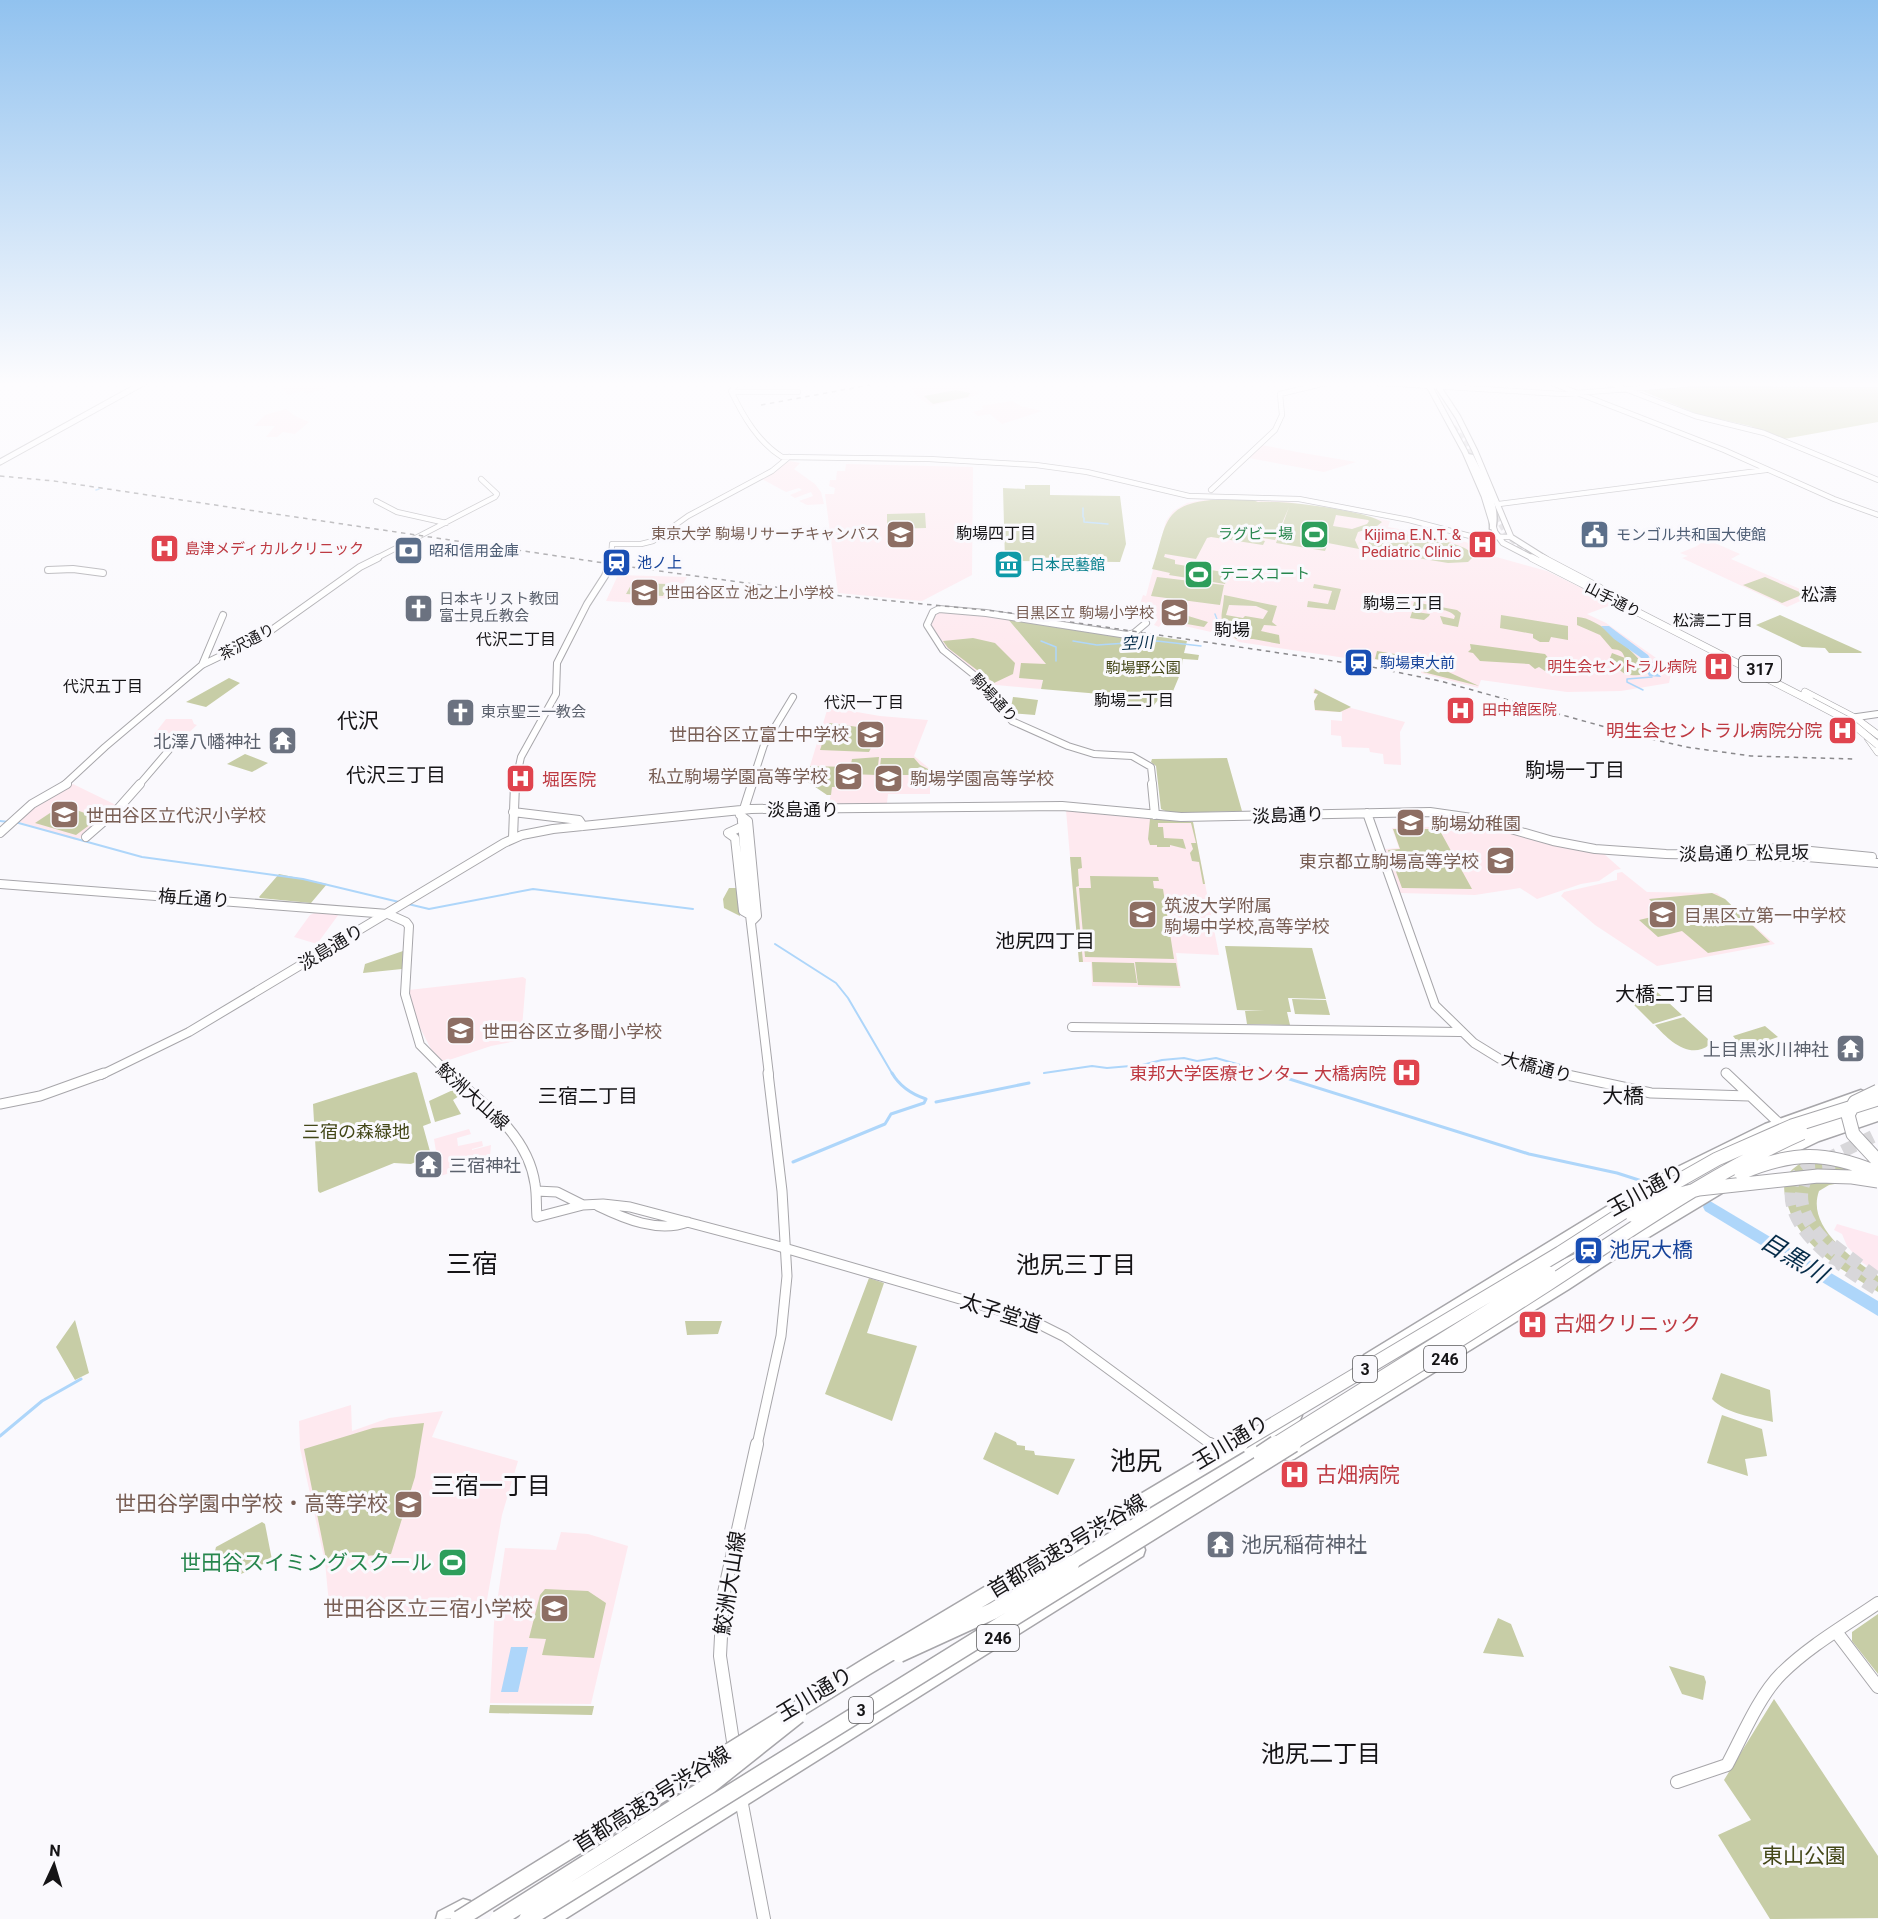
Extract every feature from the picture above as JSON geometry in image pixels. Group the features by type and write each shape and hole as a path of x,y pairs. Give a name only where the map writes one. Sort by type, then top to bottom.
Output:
{"highway":[{"path":"1478,472 1492,503 1493,529"},
{"path":"1481,472 1491,487"},
{"path":"1877,1092 1855,1102 1848,1115 1853,1134 1878,1161"},
{"name":"玉川通り","path":"445,1919 595,1831 637,1801 733,1742 1323,1387 1639,1192 1779,1123 1877,1092"},
{"name":"首都高速3号渋谷線","path":"459,1919 866,1667 1560,1253 1628,1210 1717,1159 1877,1092"},
{"name":"首都高速3号渋谷線","path":"527,1919 1516,1305 1687,1194 1768,1148 1802,1133 1878,1108"},
{"name":"玉川通り","path":"548,1919 1253,1475 1564,1285 1693,1203 1772,1157 1878,1116"},
{"path":"1616,1240 1741,1173 1782,1157 1798,1154 1826,1156 1853,1162 1878,1173"},
{"path":"1560,1253 1662,1198 1687,1191 1818,1176 1843,1176 1878,1181"},
{"path":"1196,1503 1303,1426 1549,1273 1578,1258 1634,1239"},
{"path":"866,1667 942,1636 993,1611 1148,1518 1278,1432 1323,1387"},
{"path":"498,1919 710,1785 770,1740 820,1696"},
{"path":"637,1801 659,1806 736,1763"}],"main road":[{"name":"山手通り","path":"1473,472 1498,538 1514,550 1599,590"},
{"path":"1484,472 1511,537"},
{"name":"山手通り","path":"1511,537 1527,549 1573,572 1599,590 1665,626 1813,700 1849,721 1878,743"},
{"path":"1573,572 1586,580 1580,582 1574,580"},
{"name":"317","path":"1665,626 1708,643 1855,718 1878,735"},
{"name":"317","path":"1665,626 1699,647 1839,719 1878,743"},
{"name":"317","path":"1868,738 1878,752"}],"street":[{"path":"513,838 515,784 521,757 558,688 555,671 557,663 589,601 606,574 611,562 612,544 651,543 688,515 741,489 770,472"},
{"path":"1084,472 1189,496 1310,500 1409,520 1470,536 1511,537"},
{"path":"1211,490 1231,472"},
{"path":"1498,504 1756,472"},
{"path":"1772,472 1834,499 1878,514"},
{"path":"1857,472 1878,480"},
{"name":"茶沢通り","path":"0,833 37,800 70,782 105,747 202,665 266,634 360,567 495,497 496,494 481,479"},
{"path":"376,501 380,506 392,510 446,522"},
{"path":"48,570 87,570 103,573"},
{"name":"駒場通り","path":"1146,623 1134,633 1127,635 986,613 945,609 933,612 927,625 943,650 973,674 1012,721 1068,746 1095,754 1132,756 1148,764 1151,768 1155,815"},
{"path":"202,665 223,615"},
{"path":"741,827 728,833 734,837 744,863 757,916 750,919 743,911 744,863 748,821 742,811 759,756 793,698"},
{"path":"1839,719 1878,714"},
{"path":"86,837 117,810 169,750"},
{"name":"淡島通り","path":"0,1104 43,1094 86,1080 179,1038 513,838 553,829 742,811 1047,806 1082,807 1192,818 1441,813 1578,846 1670,854"},
{"name":"鮫洲大山線","path":"742,811 741,827 750,919 787,1249 786,1298 781,1336 723,1597 720,1656 741,1799 764,1919"},
{"path":"513,812 579,820 583,826"},
{"name":"大橋通り","path":"1367,813 1435,1005 1460,1032 1489,1053 1528,1068 1651,1093 1732,1093 1749,1096"},
{"name":"淡島通り 松見坂","path":"1670,854 1708,850 1765,849 1878,858"},
{"name":"淡島通り 松見坂","path":"1670,854 1798,856 1878,863"},
{"name":"梅丘通り","path":"0,884 388,914"},
{"name":"鮫洲大山線","path":"388,914 406,922 409,926 404,987 420,1045 437,1064 499,1116 522,1147 533,1176 537,1217 583,1205 630,1207 787,1249"},
{"path":"1072,1027 1460,1032"},
{"path":"1726,1073 1801,1144"},
{"path":"536,1191 558,1192 583,1205"},
{"name":"太子堂道","path":"787,1249 1029,1319 1065,1337 1219,1450"},
{"path":"1677,1782 1727,1765 1762,1702 1780,1675 1801,1657 1878,1603"},
{"path":"1837,1633 1878,1687"}],"shaded area":[{"path":"771,472 798,472 815,484 821,492 824,504 807,505 799,501 813,496 811,492 795,498 790,495 802,490 799,488 786,492 760,478"},
{"name":"東京大学 駒場リサーチキャンパス","path":"837,472 973,472 972,575 922,601 838,593 825,494 834,494 835,488 829,486 830,480 836,480"},
{"path":"1203,500 1284,501 1390,521 1388,527 1459,540 1475,545 1489,555 1547,571 1614,604 1587,614 1606,623 1672,669 1669,683 1621,691 1567,692 1481,680 1478,688 1421,673 1422,668 1360,657 1359,660 1239,642 1224,633 1214,613 1216,622 1211,632 1163,621 1159,627 1154,625 1158,619 1137,613 1143,595 1146,596 1166,521 1173,511 1187,503"},
{"path":"1706,539 1740,554 1731,559 1814,595 1787,607 1682,558 1688,556 1680,553 1697,546"},
{"name":"世田谷区立 池之上小学校","path":"618,575 687,577 674,599 658,598 654,604 606,601"},
{"path":"944,611 1007,618 1046,664 1041,689 985,684 946,647 931,625 935,613"},
{"path":"1314,688 1351,708 1405,722 1400,732 1401,765 1384,764 1383,754 1370,752 1369,748 1342,747 1341,736 1331,735 1331,720 1342,721 1342,712 1315,711 1314,701 1317,694 1313,693"},
{"path":"828,707 880,716 928,720 914,756 930,769 930,794 888,794 887,803 829,804 832,787 810,766"},
{"path":"166,719 192,719 197,725 182,739 166,742 169,735 152,737"},
{"name":"世田谷区立代沢小学校","path":"73,784 116,805 80,838 75,840 17,821 39,802"},
{"name":"筑波大学附属 駒場中学校,高等学校","path":"1066,810 1193,822 1219,955 1176,953 1181,988 1092,986 1091,962 1079,962"},
{"name":"東京都立駒場高等学校","path":"1468,821 1568,848 1603,853 1621,869 1615,870 1599,881 1581,884 1537,899 1520,888 1475,895 1400,893 1384,849 1399,848 1392,828 1465,826"},
{"name":"目黒区立第一中学校","path":"1622,872 1647,892 1717,893 1775,944 1657,966 1595,925 1561,896 1564,892 1617,880 1617,873"},
{"path":"316,912 339,914 317,944 294,937 310,915"},
{"name":"世田谷区立多聞小学校","path":"523,977 526,979 521,1040 491,1046 443,1062 431,1049 415,1018 409,990"},
{"path":"469,1129 471,1134 457,1138 458,1146 482,1141 483,1146 472,1150 491,1145 489,1168 471,1167 440,1176 434,1139"},
{"path":"1837,1224 1878,1236 1878,1273 1860,1261 1847,1246 1842,1234 1834,1230"},
{"name":"世田谷学園中学校・高等学校","path":"351,1405 352,1431 389,1418 443,1411 432,1437 518,1461 502,1515 485,1611 330,1615 325,1562 300,1448 299,1421"},
{"name":"世田谷区立三宿小学校","path":"561,1532 588,1534 628,1546 591,1704 490,1703 494,1623 505,1548 556,1550"}],"green space":[{"path":"1025,485 1050,485 1050,495 1120,496 1126,544 1120,562 1005,561 1003,488 1025,489"},
{"path":"1211,500 1253,500 1303,504 1341,510 1382,522 1358,532 1355,540 1359,549 1328,543 1325,551 1276,543 1289,507 1275,540 1256,537 1256,539 1265,541 1263,545 1211,537 1207,538 1196,559 1165,554 1164,557 1175,560 1175,564 1229,573 1225,584 1169,575 1170,573 1152,569 1168,521 1182,507","holes":["1336,515 1368,520 1367,524 1352,529 1333,526"]},
{"path":"925,513 926,528 887,529 887,514"},
{"path":"1378,532 1414,535 1445,541 1469,550 1474,556 1468,562 1448,563 1381,552 1368,546 1364,541 1369,534"},
{"path":"1157,577 1224,585 1220,605 1151,596"},
{"path":"1765,577 1804,594 1782,603 1743,585"},
{"path":"632,583 668,584 663,596 626,594"},
{"path":"1314,584 1341,589 1335,610 1307,607 1308,601 1328,604 1332,591 1313,588"},
{"path":"1224,595 1277,606 1272,622 1277,626 1264,625 1261,631 1279,635 1280,644 1253,639 1236,639 1234,637 1238,635 1223,622","holes":["1229,605 1256,606 1268,611 1263,619 1226,615"]},
{"path":"1414,602 1457,610 1461,613 1458,627 1443,624 1440,616 1454,619 1455,616 1442,610 1417,609 1416,612 1430,614 1424,620 1410,618 1412,612 1418,608 1413,606"},
{"path":"1165,609 1208,622 1204,627 1164,620 1161,614"},
{"path":"1501,615 1568,626 1568,640 1551,637 1549,642 1540,642 1533,638 1533,634 1500,628"},
{"path":"1780,615 1862,652 1829,653 1825,648 1802,647 1756,625"},
{"path":"1577,617 1596,623 1616,637 1648,670 1647,674 1629,675 1618,669 1610,658 1612,653 1625,658 1622,652 1612,649 1600,635 1577,625"},
{"name":"駒場野公園","path":"1007,618 1123,637 1141,634 1187,641 1184,653 1199,655 1198,660 1183,659 1181,672 1171,696 1161,696 1151,709 1128,707 1124,696 1041,689 1043,680 1019,678 1021,663 1046,664"},
{"path":"973,638 995,643 1015,663 1013,674 994,683 948,648 943,641"},
{"path":"1470,644 1545,654 1555,666 1544,667 1555,669 1545,671 1539,667 1535,669 1529,664 1480,661 1473,653 1468,652 1471,649"},
{"path":"1377,651 1419,658 1418,667 1375,659"},
{"path":"1431,664 1479,686 1423,672"},
{"path":"229,678 240,683 206,707 186,702"},
{"path":"1315,689 1351,707 1340,712 1315,710 1314,701 1318,694 1314,693"},
{"path":"1013,697 1038,700 1035,715 1010,713"},
{"path":"829,723 880,730 869,752 820,750"},
{"path":"245,754 268,763 252,772 227,764"},
{"path":"879,757 877,775 849,774 852,759"},
{"path":"881,758 914,758 928,769 928,775 879,775"},
{"path":"1227,758 1242,811 1170,813 1161,809 1156,766 1151,762 1152,759"},
{"path":"809,766 849,767 846,787 832,787 831,795 827,795 805,780"},
{"path":"62,805 99,818 76,835 35,823"},
{"path":"1150,819 1193,822 1205,884 1203,884 1199,862 1192,861 1190,853 1193,849 1191,843 1196,843 1191,823 1158,823 1158,827 1163,827 1164,838 1183,839 1186,849 1170,845 1170,847 1157,847 1157,845 1150,845 1148,839"},
{"path":"1393,829 1439,829 1472,889 1402,888 1388,850 1400,849"},
{"path":"1070,857 1081,857 1082,868 1078,869 1079,886 1076,887 1083,962 1079,962"},
{"path":"279,874 327,884 311,903 260,898"},
{"path":"1090,876 1158,877 1159,881 1153,881 1154,888 1163,889 1174,959 1085,957 1079,888 1091,888"},
{"path":"729,888 737,888 740,916 724,908 723,899"},
{"path":"1712,893 1725,899 1770,942 1708,953 1682,931 1658,937 1639,920 1664,914 1649,899"},
{"path":"1225,946 1312,948 1326,999 1288,998 1291,1012 1287,1012 1290,1025 1247,1024 1245,1011 1265,1011 1237,1010"},
{"path":"403,951 402,969 363,973 365,964"},
{"path":"1092,962 1134,963 1137,983 1093,982"},
{"path":"1135,962 1176,963 1180,986 1138,985"},
{"path":"1655,990 1682,1015 1653,1024 1627,998"},
{"path":"1292,999 1326,1000 1330,1015 1295,1014"},
{"path":"1684,1017 1708,1039 1709,1045 1702,1049 1687,1049 1666,1037 1655,1025"},
{"path":"1765,1026 1778,1037 1743,1049 1733,1036"},
{"name":"三宿の森緑地","path":"414,1072 417,1073 431,1123 423,1126 431,1155 411,1164 394,1163 320,1193 318,1191 313,1104"},
{"path":"455,1089 462,1094 453,1100 461,1114 435,1122 429,1101"},
{"path":"1804,1161 1878,1169 1846,1182 1829,1185 1819,1191 1817,1204 1819,1217 1834,1240 1844,1251 1878,1276 1878,1292 1850,1275 1824,1255 1801,1232 1793,1218 1785,1195 1785,1183 1789,1173"},
{"path":"869,1278 884,1283 867,1333 917,1346 892,1421 825,1394"},
{"path":"75,1320 89,1373 75,1380 56,1347"},
{"path":"685,1321 722,1321 718,1334 687,1335"},
{"path":"1721,1373 1770,1390 1773,1422 1732,1412 1712,1399"},
{"path":"1722,1415 1762,1429 1767,1456 1745,1459 1748,1476 1707,1463"},
{"path":"424,1423 415,1477 391,1554 326,1559 304,1449 373,1428"},
{"path":"995,1432 1016,1442 1017,1445 1025,1446 1025,1450 1034,1451 1035,1455 1075,1459 1058,1495 983,1459"},
{"path":"262,1522 265,1524 272,1560 241,1574 231,1561 215,1551 216,1547"},
{"path":"545,1589 588,1591 606,1603 594,1658 542,1655 546,1639 529,1638 540,1595"},
{"path":"1878,1614 1878,1674 1852,1641 1852,1632"},
{"path":"1498,1618 1511,1624 1524,1657 1483,1653"},
{"path":"1669,1666 1704,1676 1706,1682 1703,1700 1682,1694"},
{"name":"東山公園","path":"1774,1699 1878,1856 1878,1918 1770,1919 1718,1835 1751,1820 1724,1780"},
{"path":"490,1705 594,1706 592,1715 489,1713"}],"water":[{"path":"1601,626 1609,626 1648,655 1661,677 1649,676 1640,657 1614,639"},
{"path":"511,1647 528,1647 518,1692 501,1692"}],"waterway":[{"path":"1083,508 1083,517"},
{"path":"1084,518 1084,522 1108,524"},
{"name":"空川","path":"1215,614 1222,633 1221,637"},
{"path":"1041,641 1056,647 1056,661"},
{"name":"空川","path":"1073,641 1097,645 1157,641 1201,646"},
{"path":"1643,690 1627,682 1627,679 1652,677"},
{"path":"0,821 9,822"},
{"path":"15,822 142,857 303,879 399,902"},
{"path":"408,904 429,909 533,889 693,909"},
{"path":"775,944 836,983 848,998 893,1075"},
{"path":"1044,1073 1092,1066 1107,1068 1142,1065 1162,1060 1184,1058 1197,1061 1216,1058 1275,1075"},
{"path":"793,1162 885,1124 891,1114 924,1103 926,1099 906,1089 892,1073"},
{"path":"1270,1073 1529,1154 1617,1173 1645,1182"},
{"path":"936,1102 1029,1083"},
{"name":"目黒川","path":"1710,1207 1878,1309"},
{"path":"0,1436 42,1401 81,1379"}],"tunnel":[{"path":"1491,509 1509,537 1536,559"},
{"path":"1825,1160 1878,1134"},
{"path":"1835,1164 1809,1166 1795,1177 1791,1195 1794,1212 1803,1228 1831,1257 1878,1290"},
{"path":"1808,1174 1803,1185 1803,1207 1812,1226 1836,1252"},
{"path":"1833,1245 1878,1279"}],"railway":[{"path":"0,476 54,481 832,595 1004,612 1367,666 1440,681 1634,735 1686,747 1751,756 1853,759"}],"place":[{"name":"東京大学 駒場リサーチキャンパス","path":"901,534"},
{"name":"ラグビー場","path":"1314,534"},
{"name":"モンゴル共和国大使館","path":"1595,535"},
{"name":"Kijima E.N.T. & Pediatric Clinic","path":"1482,544"},
{"name":"島津メディカルクリニック","path":"164,549"},
{"name":"昭和信用金庫","path":"408,551"},
{"name":"池ノ上","path":"616,563"},
{"name":"日本民藝館","path":"1009,565"},
{"name":"テニスコート","path":"1199,574"},
{"name":"世田谷区立 池之上小学校","path":"644,593"},
{"name":"日本キリスト教団 富士見丘教会","path":"418,608"},
{"name":"目黒区立 駒場小学校","path":"1175,613"},
{"name":"駒場東大前","path":"1359,663"},
{"name":"明生会セントラル病院","path":"1718,667"},
{"name":"田中舘医院","path":"1461,710"},
{"name":"東京聖三一教会","path":"460,712"},
{"name":"明生会セントラル病院分院","path":"1843,730"},
{"name":"世田谷区立富士中学校","path":"870,734"},
{"name":"北澤八幡神社","path":"282,741"},
{"name":"私立駒場学園高等学校","path":"849,776"},
{"name":"駒場学園高等学校","path":"889,778"},
{"name":"堀医院","path":"521,779"},
{"name":"世田谷区立代沢小学校","path":"65,815"},
{"name":"駒場幼稚園","path":"1410,823"},
{"name":"東京都立駒場高等学校","path":"1500,861"},
{"name":"筑波大学附属 駒場中学校,高等学校","path":"1143,915"},
{"name":"目黒区立第一中学校","path":"1663,915"},
{"name":"世田谷区立多聞小学校","path":"461,1031"},
{"name":"上目黒氷川神社","path":"1850,1049"},
{"name":"東邦大学医療センター 大橋病院","path":"1407,1073"},
{"name":"三宿神社","path":"428,1165"},
{"name":"池尻大橋","path":"1588,1250"},
{"name":"古畑クリニック","path":"1533,1324"},
{"name":"古畑病院","path":"1295,1475"},
{"name":"世田谷学園中学校・高等学校","path":"409,1504"},
{"name":"池尻稲荷神社","path":"1220,1545"},
{"name":"世田谷スイミングスクール","path":"453,1563"},
{"name":"世田谷区立三宿小学校","path":"554,1609"}],"district":[{"name":"駒場四丁目","path":"996,533"},
{"name":"松濤","path":"1819,594"},
{"name":"駒場三丁目","path":"1403,603"},
{"name":"松濤二丁目","path":"1713,620"},
{"name":"駒場","path":"1232,629"},
{"name":"代沢二丁目","path":"516,639"},
{"name":"代沢五丁目","path":"103,686"},
{"name":"駒場二丁目","path":"1134,700"},
{"name":"代沢一丁目","path":"864,702"},
{"name":"代沢","path":"358,721"},
{"name":"駒場一丁目","path":"1575,770"},
{"name":"代沢三丁目","path":"396,775"},
{"name":"池尻四丁目","path":"1045,941"},
{"name":"大橋二丁目","path":"1665,994"},
{"name":"三宿二丁目","path":"588,1096"},
{"name":"大橋","path":"1623,1096"},
{"name":"三宿","path":"472,1264"},
{"name":"池尻三丁目","path":"1076,1265"},
{"name":"池尻","path":"1136,1461"},
{"name":"三宿一丁目","path":"491,1486"},
{"name":"池尻二丁目","path":"1321,1754"}]}
